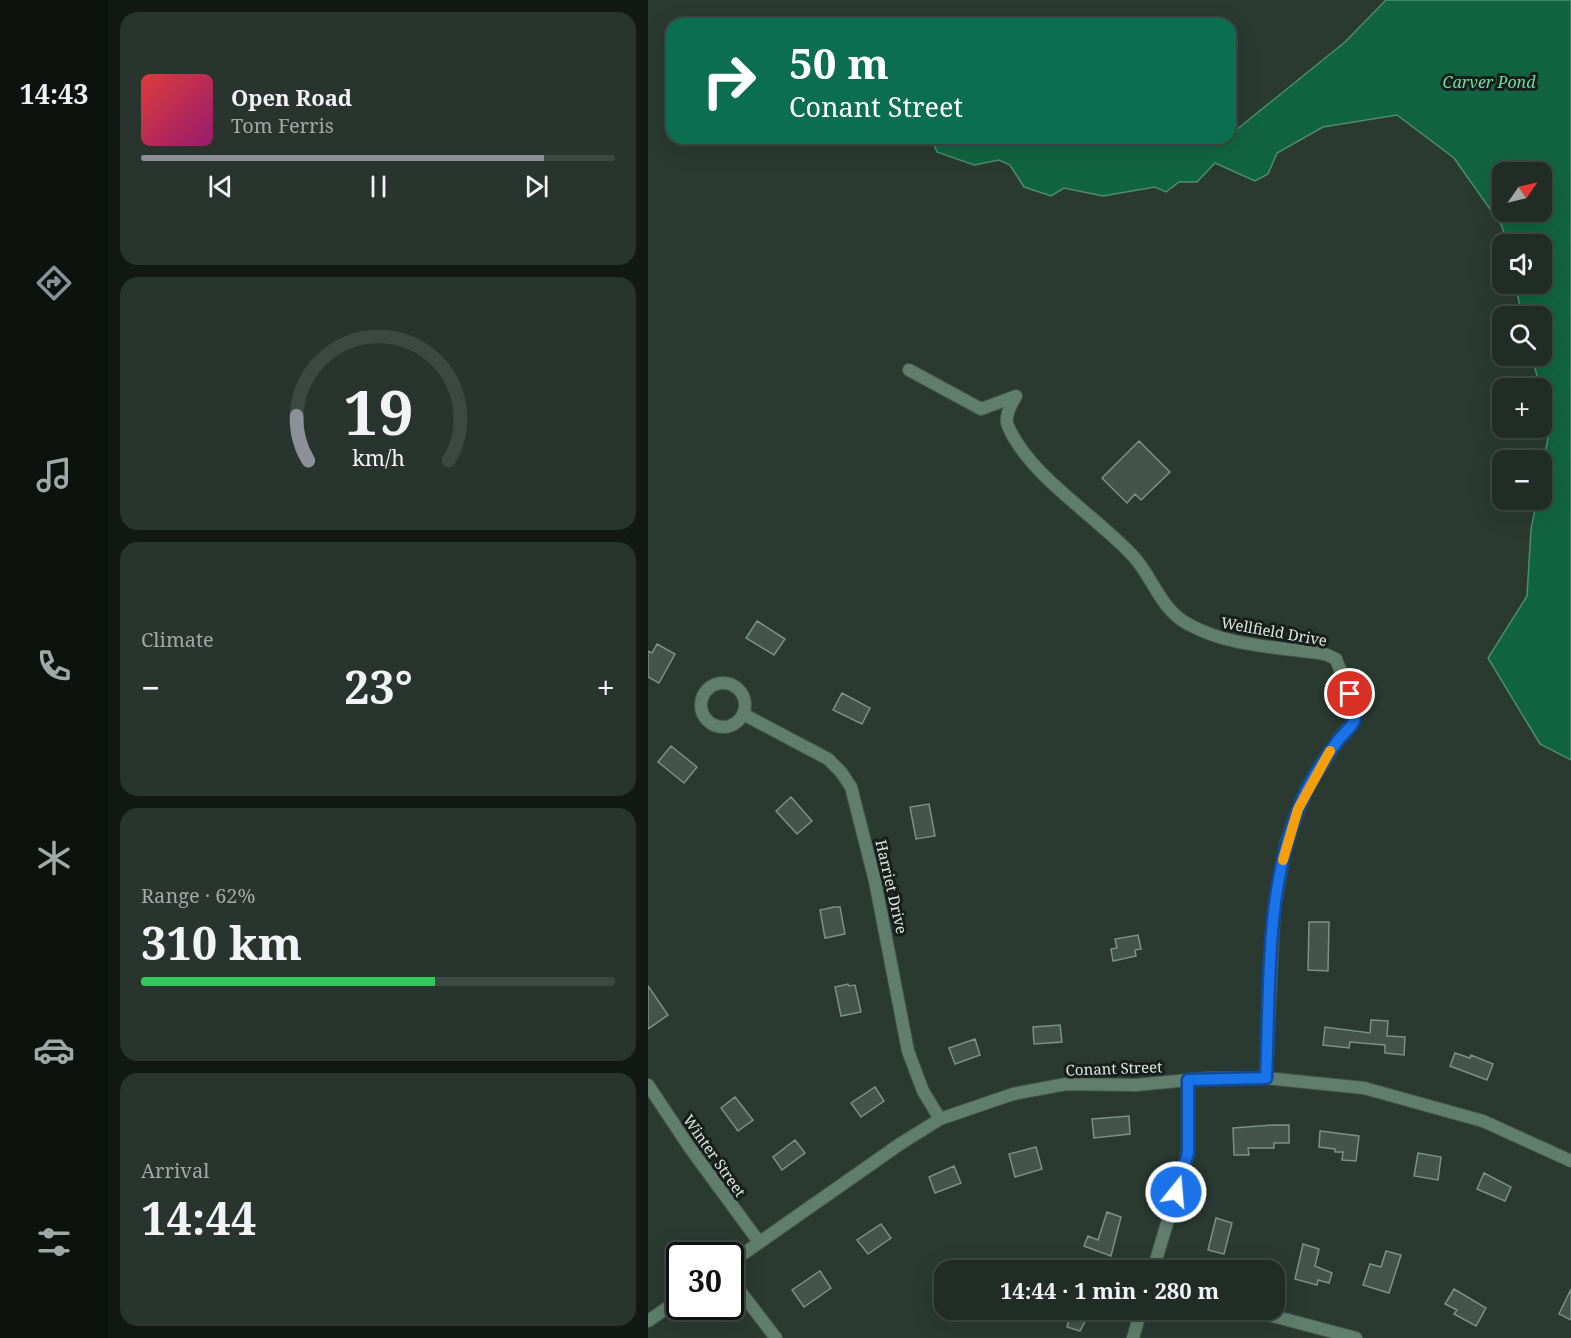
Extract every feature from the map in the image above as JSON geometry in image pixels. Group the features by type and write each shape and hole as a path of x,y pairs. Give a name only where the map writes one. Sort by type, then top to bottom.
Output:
{"street":[{"name":"Wellfield Drive","path":"909,370 981,409 1016,396 1008,411 1007,424 1033,463 1135,558 1168,608 1185,623 1210,636 1325,654 1336,659 1354,706 1354,721 1307,788 1287,843 1274,912 1266,1078"},
{"name":"Harriet Drive","path":"743,714 768,730 828,759 851,787 875,880 908,1051 923,1091 940,1119"},
{"name":"Conant Street","path":"744,1253 940,1119 987,1101 1066,1084 1136,1085 1188,1080 1266,1078 1338,1084 1408,1098 1503,1128 1571,1161"},
{"path":"1156,1260 1188,1153 1188,1080"},
{"name":"Winter Street","path":"648,1085 690,1148 759,1242"},
{"path":"744,1296 776,1338"},
{"path":"648,1321 666,1309"},
{"path":"1285,1319 1356,1338"},
{"path":"1133,1338 1138,1320"}],"water":[{"name":"Carver Pond","path":"1386,0 1571,0 1571,760 1540,744 1488,658 1527,596 1531,529 1535,510 1552,510 1552,450 1546,450 1548,438 1552,438 1552,378 1538,378 1534,366 1552,366 1552,306 1520,306 1517,294 1552,294 1552,234 1504,234 1499,222 1552,222 1552,162 1492,162 1492,212 1454,158 1397,115 1323,127 1277,153 1268,174 1255,181 1215,163 1197,182 1179,182 1166,192 1155,187 1103,196 1064,188 1051,196 1024,187 1010,165 999,160 974,165 937,152 934,144 1236,144 1236,130 1345,42"}],"building":[{"path":"1139,441 1170,472 1141,500 1135,494 1127,503 1102,478"},
{"path":"757,621 785,639 774,655 746,638"},
{"path":"657,644 675,654 659,683 648,677 648,651 652,653"},
{"path":"842,693 870,708 862,724 833,710"},
{"path":"671,746 697,767 684,783 658,762"},
{"path":"791,797 812,821 797,834 776,811"},
{"path":"929,804 935,836 916,839 910,807"},
{"path":"840,907 845,934 825,938 820,910"},
{"path":"1309,922 1329,922 1328,971 1308,970"},
{"path":"1138,935 1141,949 1135,950 1136,956 1113,961 1111,949 1117,948 1115,939"},
{"path":"848,984 849,986 855,985 861,1012 841,1016 835,987"},
{"path":"648,986 668,1015 648,1029"},
{"path":"1371,1020 1388,1021 1387,1036 1405,1037 1404,1055 1385,1053 1385,1045 1350,1042 1349,1048 1323,1045 1325,1027 1370,1033"},
{"path":"1060,1025 1062,1042 1034,1044 1033,1027"},
{"path":"975,1039 980,1055 955,1064 949,1048"},
{"path":"1455,1053 1470,1058 1471,1055 1493,1064 1487,1080 1450,1066"},
{"path":"875,1087 884,1101 861,1117 851,1103"},
{"path":"735,1097 753,1120 738,1131 721,1108"},
{"path":"1129,1116 1130,1134 1094,1138 1092,1119"},
{"path":"1289,1125 1289,1143 1274,1143 1274,1148 1248,1148 1249,1155 1234,1155 1233,1128"},
{"path":"1320,1131 1359,1136 1356,1161 1342,1160 1343,1152 1319,1147"},
{"path":"795,1140 805,1153 782,1170 773,1157"},
{"path":"1036,1147 1042,1169 1015,1177 1009,1154"},
{"path":"1418,1153 1441,1157 1438,1180 1414,1176"},
{"path":"954,1166 961,1183 935,1193 929,1177"},
{"path":"1484,1173 1511,1187 1505,1201 1477,1189"},
{"path":"1107,1212 1121,1217 1111,1256 1084,1246 1088,1236 1098,1240"},
{"path":"1216,1218 1232,1223 1224,1254 1208,1250"},
{"path":"881,1224 891,1238 868,1254 857,1240"},
{"path":"1303,1244 1319,1249 1315,1266 1332,1273 1329,1283 1318,1280 1317,1285 1295,1279"},
{"path":"1386,1251 1401,1255 1389,1293 1363,1285 1370,1264 1381,1267"},
{"path":"820,1271 831,1288 804,1307 792,1290"},
{"path":"1454,1289 1486,1308 1476,1326 1454,1314 1457,1310 1445,1304"},
{"path":"1571,1289 1571,1320 1559,1314"},
{"path":"1069,1320 1086,1320 1080,1331 1067,1327"}],"slow traffic":[{"path":"1283,860 1298,809 1307,788 1330,751"}],"route":[{"path":"1176,1192 1188,1153 1188,1080 1266,1078 1274,912 1278,878 1287,843 1307,788 1354,721 1354,706 1350,694"}]}
